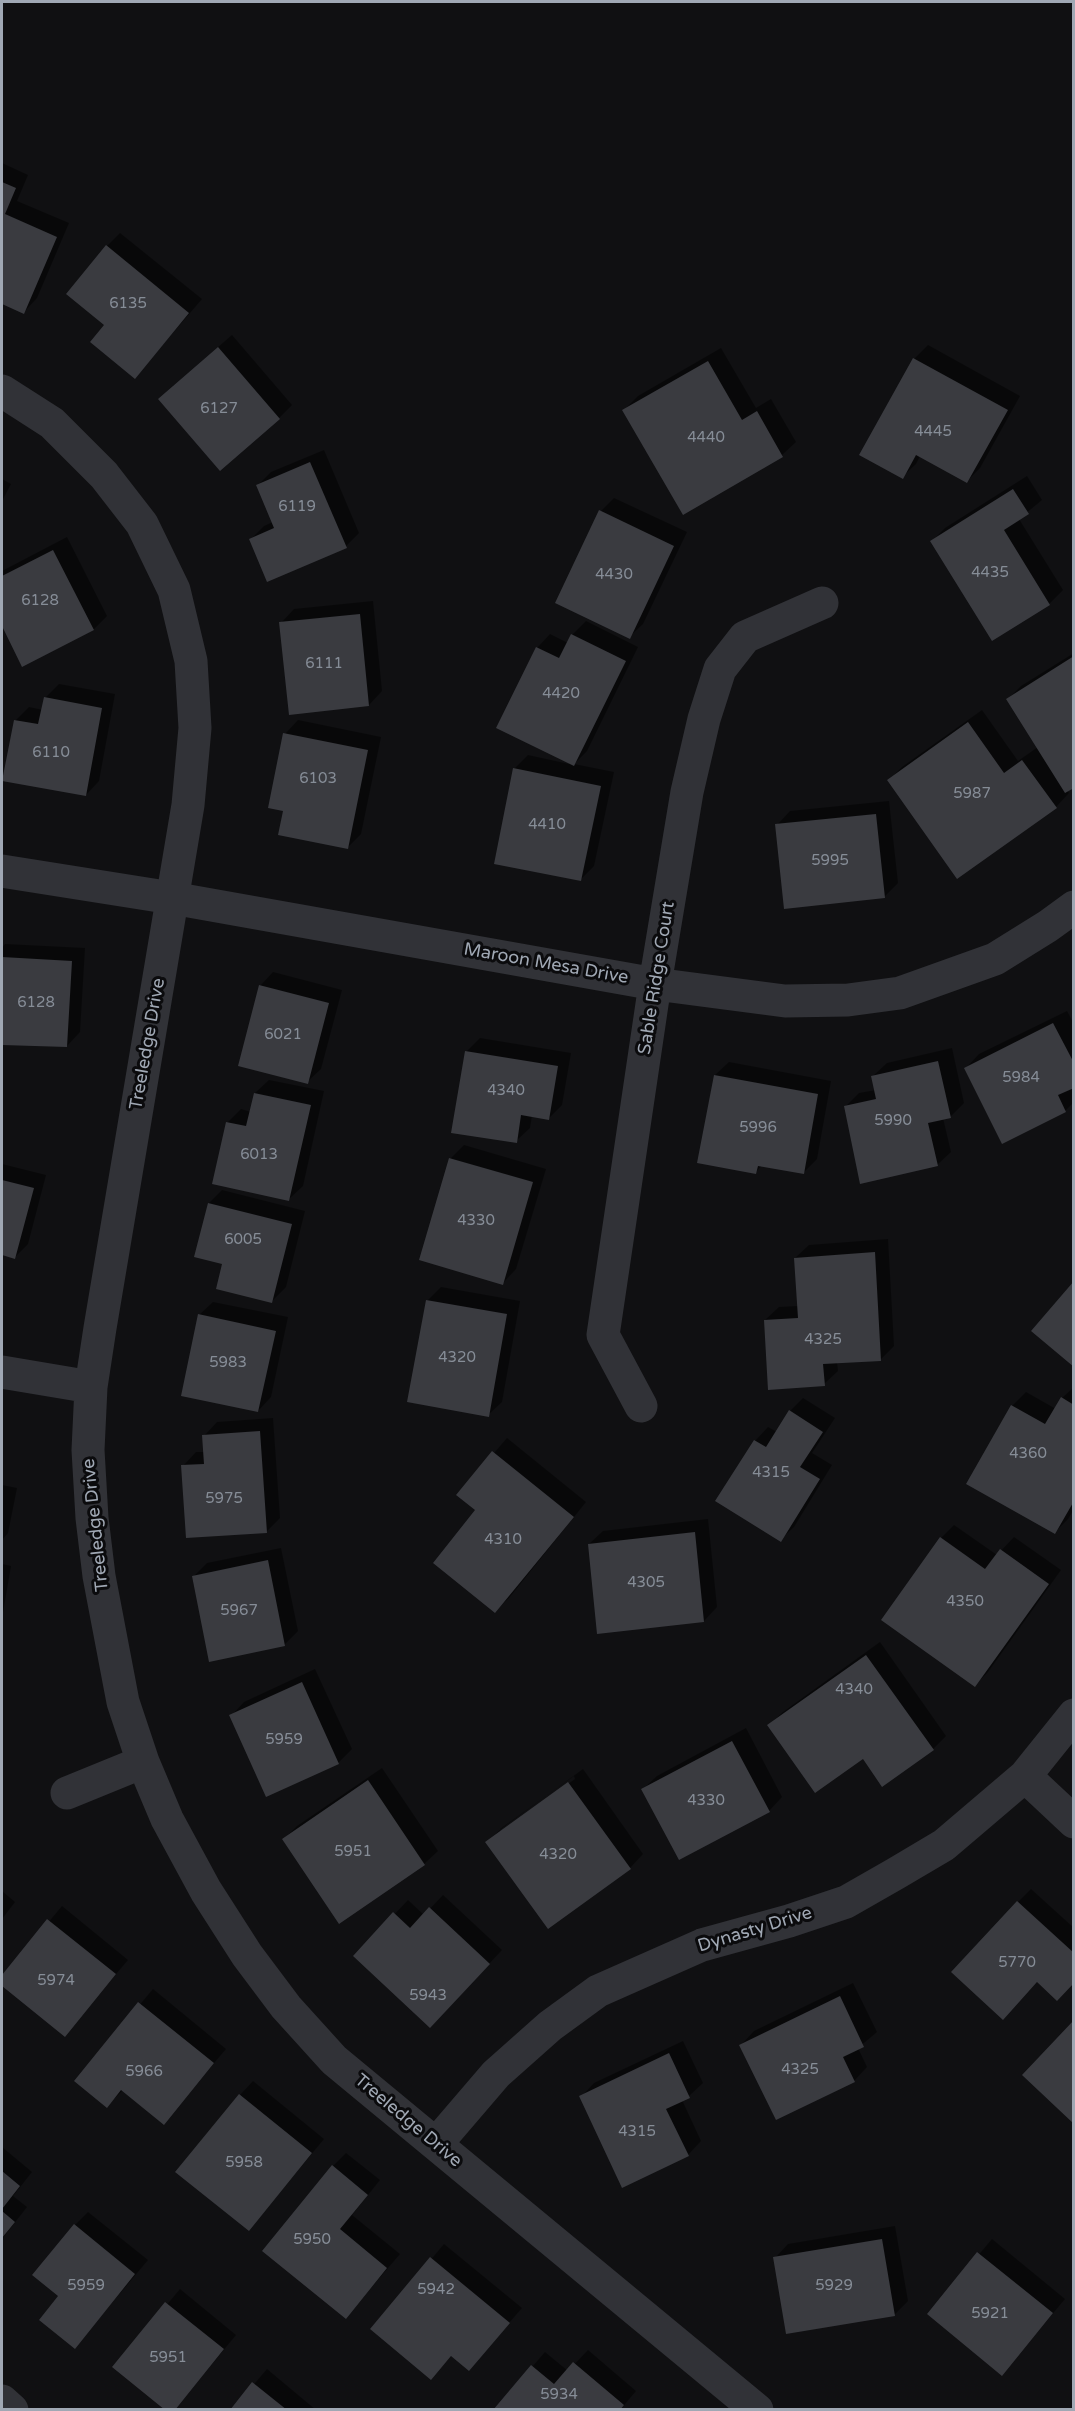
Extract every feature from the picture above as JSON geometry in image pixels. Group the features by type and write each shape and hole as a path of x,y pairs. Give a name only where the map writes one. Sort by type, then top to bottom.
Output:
{"street":[{"name":"Treeledge Drive","path":"2,391 52,423 104,475 142,524 174,590 191,662 195,729 188,805 91,1387 89,1461 92,1518 99,1576 123,1702 142,1762 167,1819 206,1891 247,1955 286,2007 334,2060 757,2409"},
{"name":"Sable Ridge Court","path":"641,1406 603,1335 655,984 687,792 704,719 720,669 745,637 822,603"},
{"name":"Maroon Mesa Drive","path":"2,871 172,898 655,984 786,1001 848,1000 900,993 995,959 1074,907"},
{"path":"2,1372 91,1387"},
{"name":"Dynasty Drive","path":"436,2144 496,2074 550,2026 598,1991 702,1945 789,1922 846,1902 944,1845 1025,1776 1074,1715"},
{"path":"67,1793 142,1762"},
{"path":"1025,1776 1074,1822"},
{"path":"2,2400 12,2409"}],"building":[{"path":"2,182 16,188 5,214 57,237 24,314 2,304"},
{"path":"106,245 189,313 135,379 90,342 104,325 66,294"},
{"path":"218,347 280,419 220,471 158,399"},
{"path":"913,358 1008,410 967,483 916,455 903,479 859,455"},
{"path":"708,361 742,420 757,411 783,457 683,515 622,410"},
{"path":"310,462 347,548 267,582 249,539 274,528 256,485"},
{"path":"1013,489 1029,514 1004,530 1050,605 992,641 930,541"},
{"path":"599,510 674,546 630,639 555,603"},
{"path":"53,550 94,630 22,667 2,626 2,576"},
{"path":"360,614 369,706 289,715 279,622"},
{"path":"571,634 626,661 574,766 496,728 536,647 559,658"},
{"path":"1074,656 1074,788 1065,793 1006,699"},
{"path":"44,697 102,708 86,796 2,781 14,720 38,724"},
{"path":"968,722 1004,773 1022,760 1057,808 957,879 887,780"},
{"path":"283,733 368,750 348,849 278,835 283,811 268,808"},
{"path":"513,768 601,786 581,881 494,864"},
{"path":"876,814 885,898 784,909 775,824"},
{"path":"2,957 72,961 67,1047 2,1045"},
{"path":"259,985 329,1003 308,1084 238,1066"},
{"path":"1053,1023 1074,1063 1074,1088 1058,1095 1066,1112 1002,1144 964,1068"},
{"path":"465,1051 558,1066 549,1120 521,1115 517,1143 451,1133"},
{"path":"938,1061 951,1118 928,1123 938,1166 860,1184 844,1106 876,1099 871,1076"},
{"path":"714,1075 818,1094 804,1174 758,1166 756,1174 697,1163"},
{"path":"254,1093 311,1105 289,1201 212,1184 226,1122 246,1126"},
{"path":"449,1158 533,1182 503,1285 419,1260"},
{"path":"2,1180 34,1188 15,1259 2,1255"},
{"path":"208,1203 292,1224 272,1303 216,1289 222,1264 194,1257"},
{"path":"875,1252 881,1361 823,1364 825,1386 768,1390 764,1320 798,1318 794,1258"},
{"path":"1074,1281 1074,1367 1031,1331"},
{"path":"426,1300 507,1314 489,1417 407,1402"},
{"path":"198,1314 276,1331 258,1412 181,1396"},
{"path":"1061,1397 1074,1405 1074,1501 1055,1534 966,1484 1011,1405 1045,1424"},
{"path":"789,1410 823,1432 800,1467 820,1479 781,1542 715,1501 754,1440 766,1447"},
{"path":"260,1431 267,1533 186,1538 181,1465 204,1464 202,1435"},
{"path":"492,1451 574,1517 495,1613 433,1563 475,1510 456,1495"},
{"path":"695,1532 704,1622 597,1634 588,1544"},
{"path":"940,1537 985,1569 1000,1549 1049,1584 975,1687 881,1620"},
{"path":"268,1560 285,1646 209,1662 192,1576"},
{"path":"866,1655 934,1750 882,1787 863,1759 815,1793 767,1725"},
{"path":"302,1682 339,1764 266,1797 229,1715"},
{"path":"732,1741 770,1812 679,1860 641,1789"},
{"path":"368,1780 425,1865 339,1924 282,1839"},
{"path":"568,1782 631,1869 548,1929 485,1842"},
{"path":"1017,1901 1074,1953 1074,1983 1057,2001 1037,1982 1003,2020 951,1972"},
{"path":"429,1907 490,1964 430,2028 353,1956 393,1912 410,1928"},
{"path":"47,1919 116,1974 65,2037 2,1986 2,1975"},
{"path":"840,1996 864,2047 843,2057 855,2082 776,2120 739,2045"},
{"path":"138,2002 214,2063 164,2125 121,2090 107,2108 74,2081"},
{"path":"1074,2020 1074,2124 1022,2075"},
{"path":"669,2053 690,2098 666,2109 689,2156 622,2188 579,2096"},
{"path":"239,2094 312,2153 249,2231 175,2172"},
{"path":"332,2165 368,2195 340,2229 387,2268 346,2319 262,2251"},
{"path":"2,2171 20,2186 2,2209"},
{"path":"2,2211 15,2222 2,2238"},
{"path":"74,2224 135,2274 75,2349 39,2320 58,2296 32,2275"},
{"path":"882,2239 895,2316 786,2334 773,2257"},
{"path":"977,2252 1053,2313 1002,2376 927,2314"},
{"path":"430,2257 510,2323 469,2371 451,2356 431,2380 370,2329"},
{"path":"165,2302 224,2349 175,2410 165,2410 112,2367"},
{"path":"573,2362 624,2405 620,2410 493,2410 531,2365 554,2384"},
{"path":"252,2382 287,2410 230,2410"}]}
